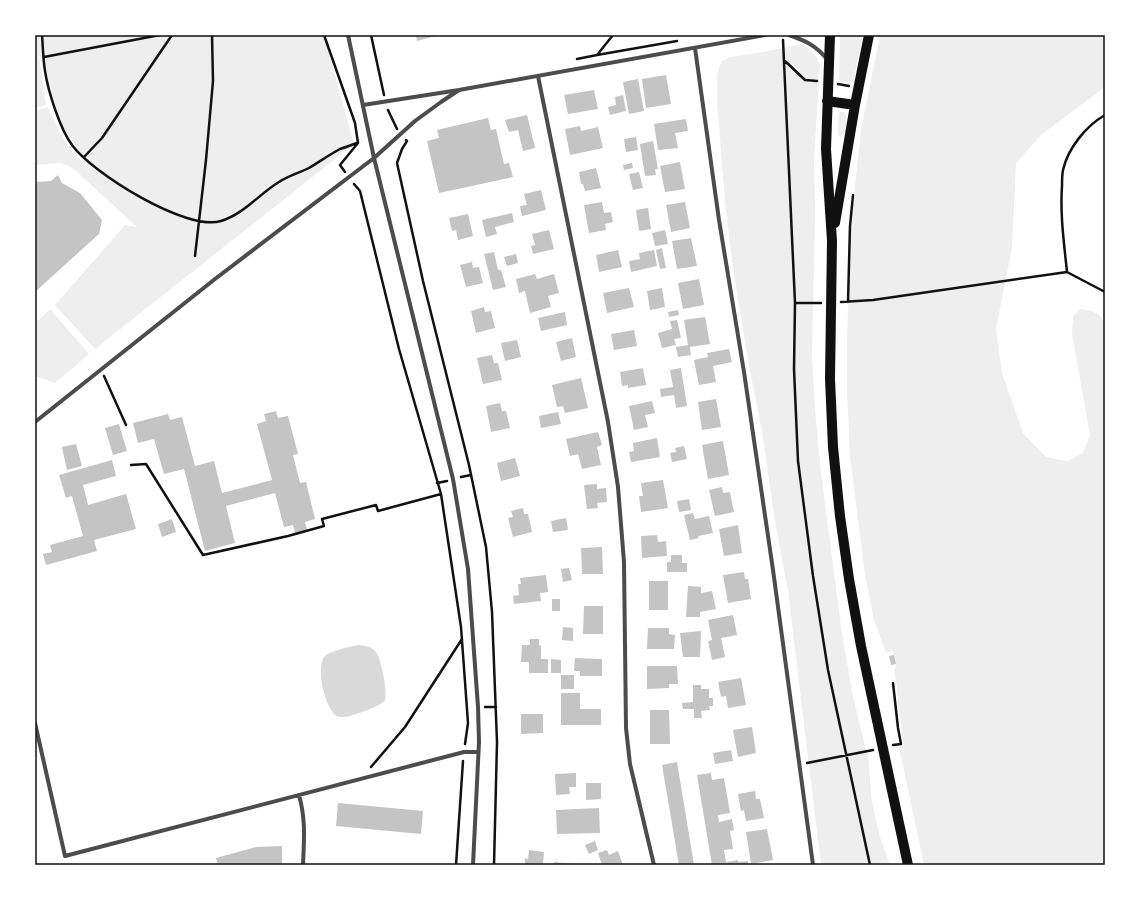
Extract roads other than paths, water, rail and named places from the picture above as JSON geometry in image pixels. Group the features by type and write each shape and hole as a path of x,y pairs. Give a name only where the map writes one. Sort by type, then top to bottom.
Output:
{"main road":[{"path":"830,35 826,149 832,241 830,379 833,448 840,516 849,579 908,865"},
{"path":"832,241 855,105 869,35"},
{"path":"827,101 855,105"}],"street":[{"path":"348,35 374,158 458,505 468,569 478,707 478,752 473,865"},
{"path":"363,104 459,90 765,35"},
{"path":"790,35 810,43 820,50 828,62"},
{"path":"695,48 719,220 744,372 771,555 813,865"},
{"path":"538,76 608,422 618,487 624,562 626,728 630,764 654,865"},
{"path":"35,422 216,278 374,158 414,121 459,90"},
{"path":"35,723 65,856 464,752 478,752"},
{"path":"299,795 303,810 305,830 303,865"}]}
